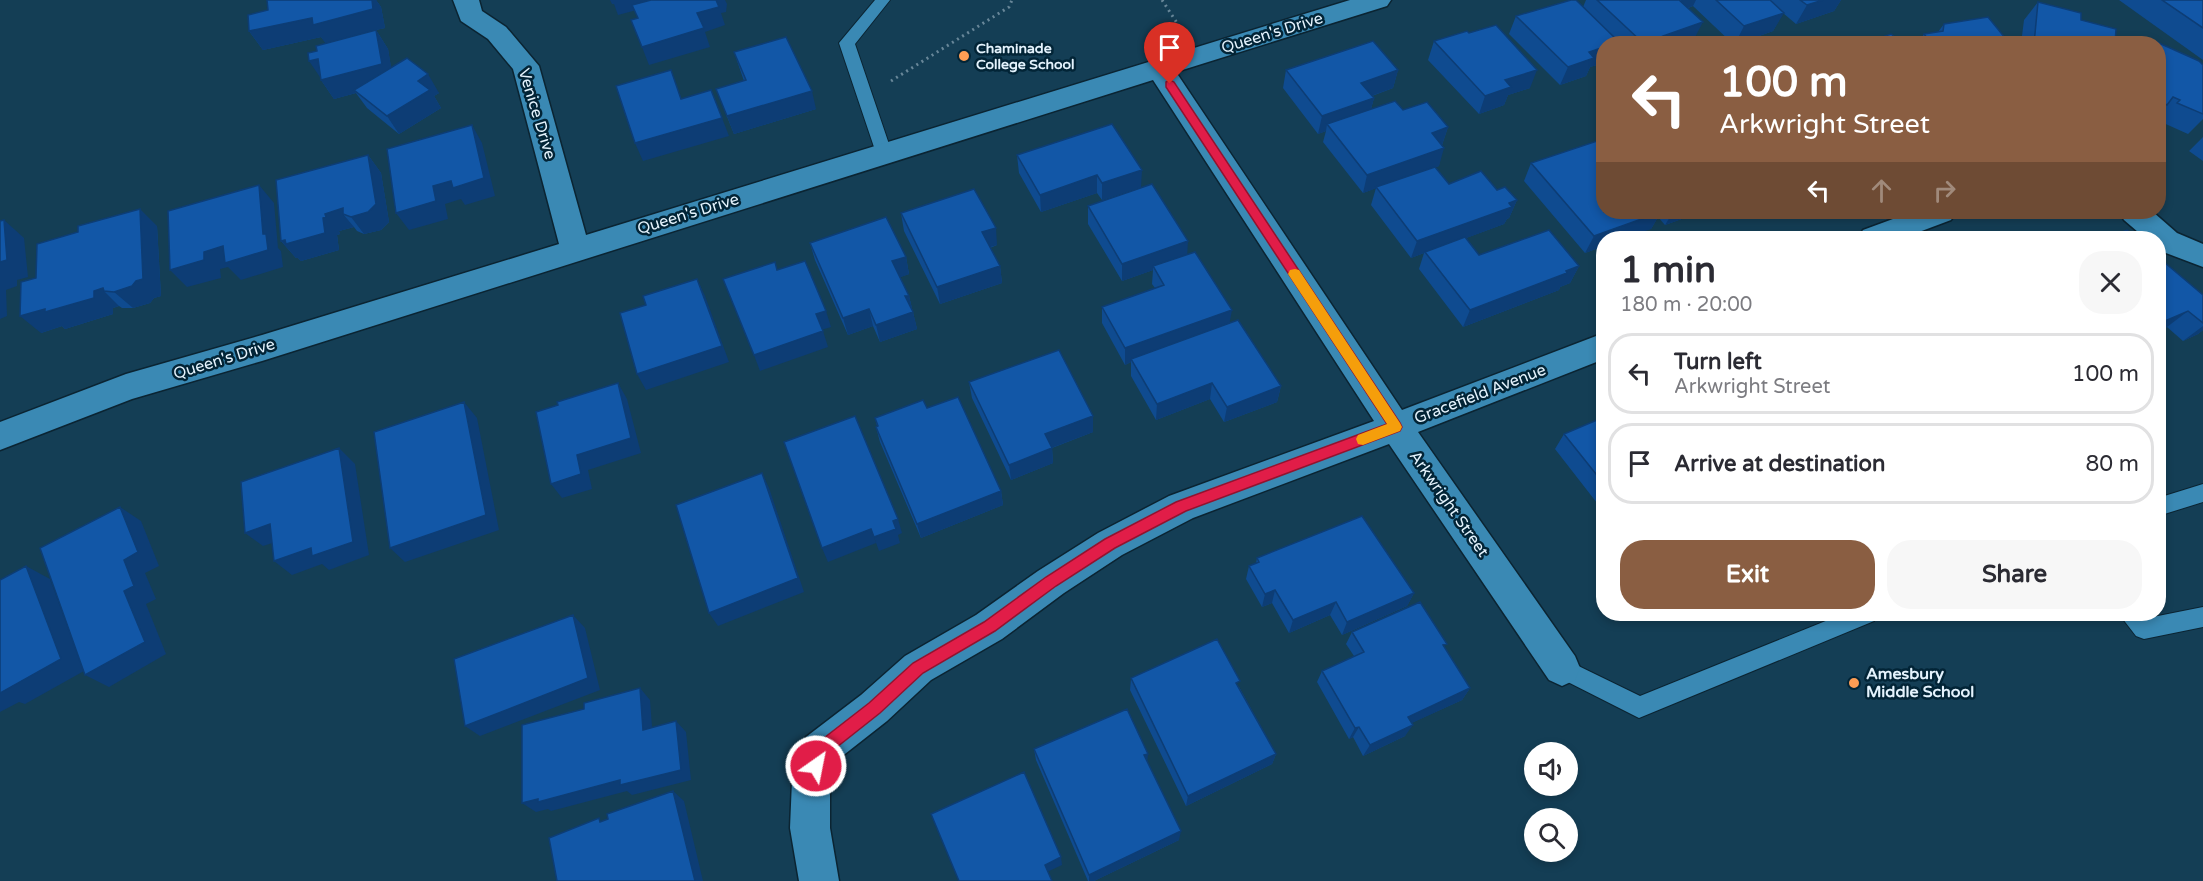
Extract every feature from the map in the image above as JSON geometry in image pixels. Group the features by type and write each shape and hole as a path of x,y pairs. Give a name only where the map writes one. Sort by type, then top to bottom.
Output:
{"street":[{"name":"Venice Drive","path":"466,0 470,15 496,33 526,66 575,248"},
{"name":"Queen's Drive","path":"0,436 126,387 262,348 575,248 1378,0"},
{"name":"Arkwright Street","path":"1159,68 1396,427 1562,668"},
{"path":"1891,231 1923,219"},
{"path":"2142,219 2156,231"},
{"path":"2166,240 2203,256"},
{"name":"Gracefield Avenue","path":"819,881 810,828 811,781 820,750 874,708 918,668 989,627 1051,582 1110,544 1181,507 1396,427 1596,348"}],"lane":[{"path":"883,0 847,43 884,153"},
{"path":"2166,505 2203,493"},
{"path":"2137,621 2144,629 2203,617"},
{"path":"1562,668 1639,706 1849,621"}],"path":[{"path":"883,86 1009,7 1012,0"}],"building":[{"path":"267,0 372,0 373,9 313,25 312,18 249,31 248,15 268,10"},
{"path":"651,0 716,0 719,7 697,13 704,28 642,47 631,20 638,18 632,5"},
{"path":"1576,0 1613,36 1596,36 1596,50 1589,52 1594,58 1568,67 1516,16"},
{"path":"1597,0 1679,0 1703,22 1663,36 1636,36"},
{"path":"1716,0 1770,0 1784,13 1744,26"},
{"path":"1800,0 1823,0 1807,5"},
{"path":"2162,0 2203,0 2203,28"},
{"path":"2038,2 2081,13 2081,20 2116,29 2116,36 2035,36"},
{"path":"1988,17 2003,36 1926,36 1924,34 1943,31 1944,24"},
{"path":"1496,25 1537,70 1505,80 1511,87 1485,96 1434,41"},
{"path":"376,30 382,64 321,80 318,59 309,61 308,53 317,51 316,46"},
{"path":"786,37 812,91 727,116 716,89 746,80 734,52"},
{"path":"1373,41 1398,70 1361,83 1374,98 1322,116 1286,70"},
{"path":"2166,46 2203,65 2203,114 2177,103 2180,100 2173,97 2167,105"},
{"path":"407,58 428,74 418,81 430,90 387,116 354,90"},
{"path":"671,70 681,99 711,90 722,118 635,143 616,86"},
{"path":"1395,101 1403,110 1427,102 1448,127 1432,133 1444,148 1367,175 1327,124"},
{"path":"1112,124 1142,170 1102,183 1097,175 1040,195 1017,155"},
{"path":"472,125 484,178 453,188 451,181 433,186 436,201 396,213 387,149"},
{"path":"1596,141 1596,219 1641,219 1608,231 1596,231 1594,236 1531,163"},
{"path":"368,155 376,204 368,212 351,217 343,214 343,208 325,214 326,217 323,218 325,233 286,244 285,240 281,241 276,180"},
{"path":"1435,167 1449,184 1481,171 1497,190 1505,187 1517,200 1509,203 1512,207 1417,241 1376,187"},
{"path":"1152,184 1188,241 1122,264 1088,206"},
{"path":"259,185 263,234 266,234 268,250 225,263 223,246 204,252 204,260 170,270 168,211"},
{"path":"974,189 996,228 982,232 1000,266 937,287 901,213"},
{"path":"140,209 143,279 136,281 132,286 114,292 104,291 103,288 94,291 94,298 45,312 45,309 20,316 21,282 36,278 37,244 78,232 78,226"},
{"path":"886,217 906,257 892,261 909,296 905,296 913,312 876,325 869,309 843,318 810,243"},
{"path":"4,220 7,260 0,262 0,221"},
{"path":"1549,230 1579,266 1566,271 1567,273 1470,310 1425,252 1465,237 1479,255"},
{"path":"1195,252 1232,310 1125,348 1102,307 1164,285 1153,266"},
{"path":"805,261 826,311 816,314 823,331 754,355 723,279 775,262 777,270"},
{"path":"2166,264 2203,295 2203,323 2188,311 2166,321"},
{"path":"697,279 722,346 637,374 620,313 646,305 643,296"},
{"path":"1238,320 1281,386 1227,407 1212,383 1157,404 1131,359"},
{"path":"1059,350 1093,416 1045,434 1052,448 1009,465 969,382"},
{"path":"618,383 631,438 577,455 581,474 551,484 536,412 558,405 557,402"},
{"path":"958,397 1001,491 917,524 876,427 878,426 875,418 923,400 927,408"},
{"path":"464,402 486,515 390,548 374,432"},
{"path":"855,416 898,519 893,521 896,529 874,537 871,529 822,548 784,442"},
{"path":"1596,420 1596,474 1564,434"},
{"path":"339,448 353,542 312,556 311,548 274,561 270,524 245,533 241,482"},
{"path":"762,473 798,578 709,613 676,505"},
{"path":"120,507 138,552 124,560 134,586 124,591 145,642 85,675 40,548"},
{"path":"1362,516 1414,593 1347,622 1336,602 1293,620 1275,590 1265,594 1249,566 1259,562 1257,558"},
{"path":"26,566 61,659 0,693 0,580"},
{"path":"1420,602 1447,644 1443,645 1470,688 1408,717 1413,725 1370,745 1359,727 1355,728 1322,671 1364,652 1352,632"},
{"path":"573,615 588,678 465,726 454,659"},
{"path":"1217,639 1240,681 1236,683 1276,754 1188,796 1131,678"},
{"path":"640,688 643,730 676,721 681,770 620,785 620,780 538,802 538,799 522,803 522,725 584,709 584,703"},
{"path":"1127,709 1148,754 1144,755 1181,831 1089,875 1034,749"},
{"path":"1024,772 1061,857 1045,865 1052,881 959,881 931,814"},
{"path":"673,791 695,881 557,881 549,838 599,818 600,822 608,819 607,814"}],"slow traffic":[{"path":"1295,274 1396,427 1363,439"}],"place":[{"name":"Chaminade College School","path":"964,56"},
{"name":"Amesbury Middle School","path":"1854,683"}],"route":[{"path":"816,766 820,750 874,708 918,668 989,627 1051,582 1110,544 1181,507 1396,427 1170,84"}]}
